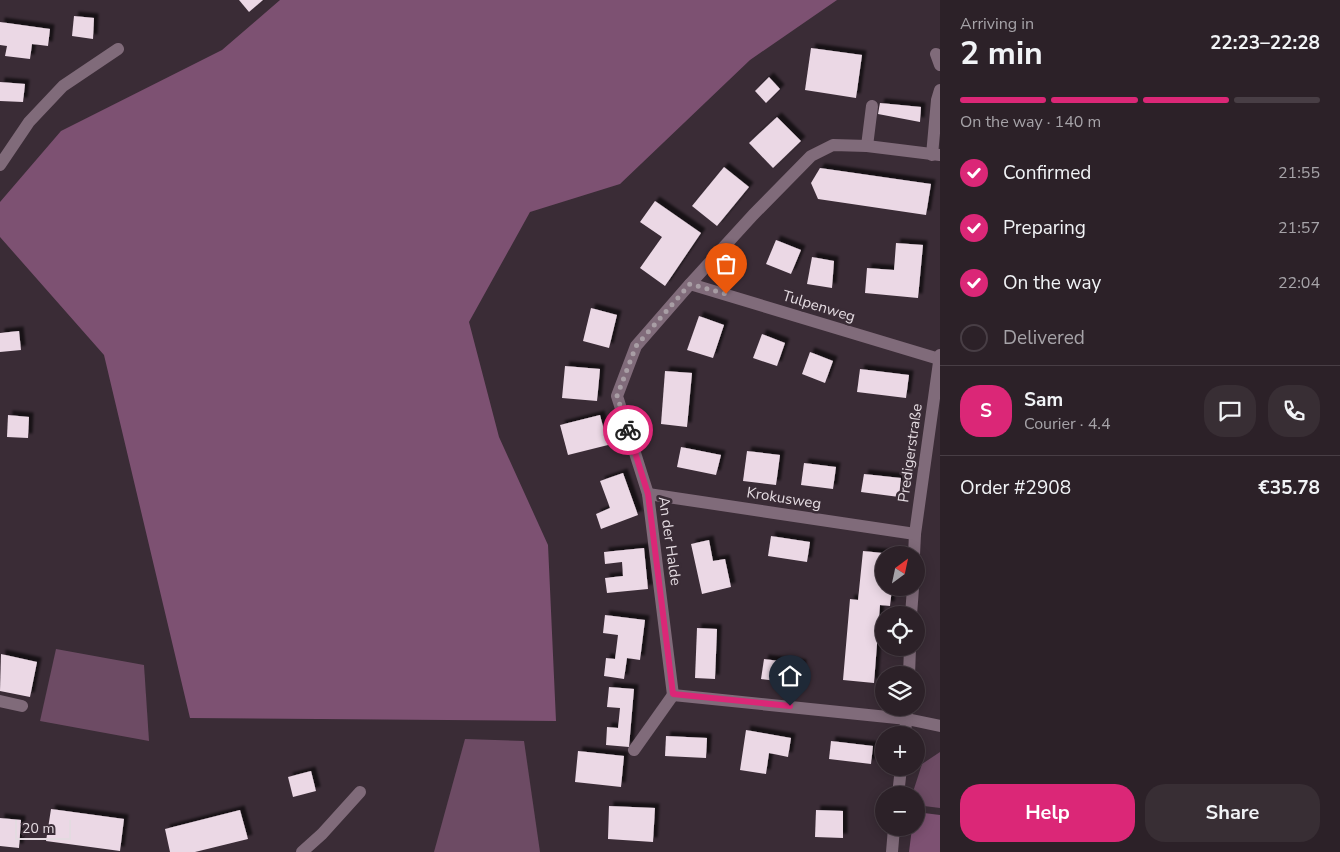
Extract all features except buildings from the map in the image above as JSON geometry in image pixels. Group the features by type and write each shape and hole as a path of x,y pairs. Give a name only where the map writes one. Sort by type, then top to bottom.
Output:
{"street":[{"path":"0,165 29,122 63,86 118,49"},
{"path":"936,155 937,100 940,90"},
{"path":"867,146 872,106"},
{"name":"An der Halde","path":"673,694 648,494 617,396 636,346 754,214 811,156 833,145 867,146 936,155"},
{"name":"Tulpenweg","path":"690,284 939,359"},
{"name":"Predigerstraße","path":"914,546 940,355"},
{"name":"Krokusweg","path":"648,494 915,534"},
{"path":"634,750 673,694 875,710"},
{"path":"0,702 22,706"},
{"path":"915,716 940,726"},
{"path":"302,852 322,834 360,792"},
{"path":"892,852 893,836"}],"shaded area":[{"path":"280,0 837,0 750,60 620,184 530,212 469,322 499,437 548,545 556,721 190,718 104,355 0,237 0,202 61,131 222,50"},
{"path":"56,649 144,665 149,741 40,721"},
{"path":"465,739 524,741 540,852 434,852"},
{"path":"940,752 940,808 925,806 925,786 915,786 918,776 925,776 925,762"},
{"path":"925,813 940,815 940,852 909,852 911,836 925,836"}],"way so far":[{"path":"628,430 617,396 636,346 690,284 726,294"}],"route":[{"path":"628,430 648,494 673,694 790,706"}]}
